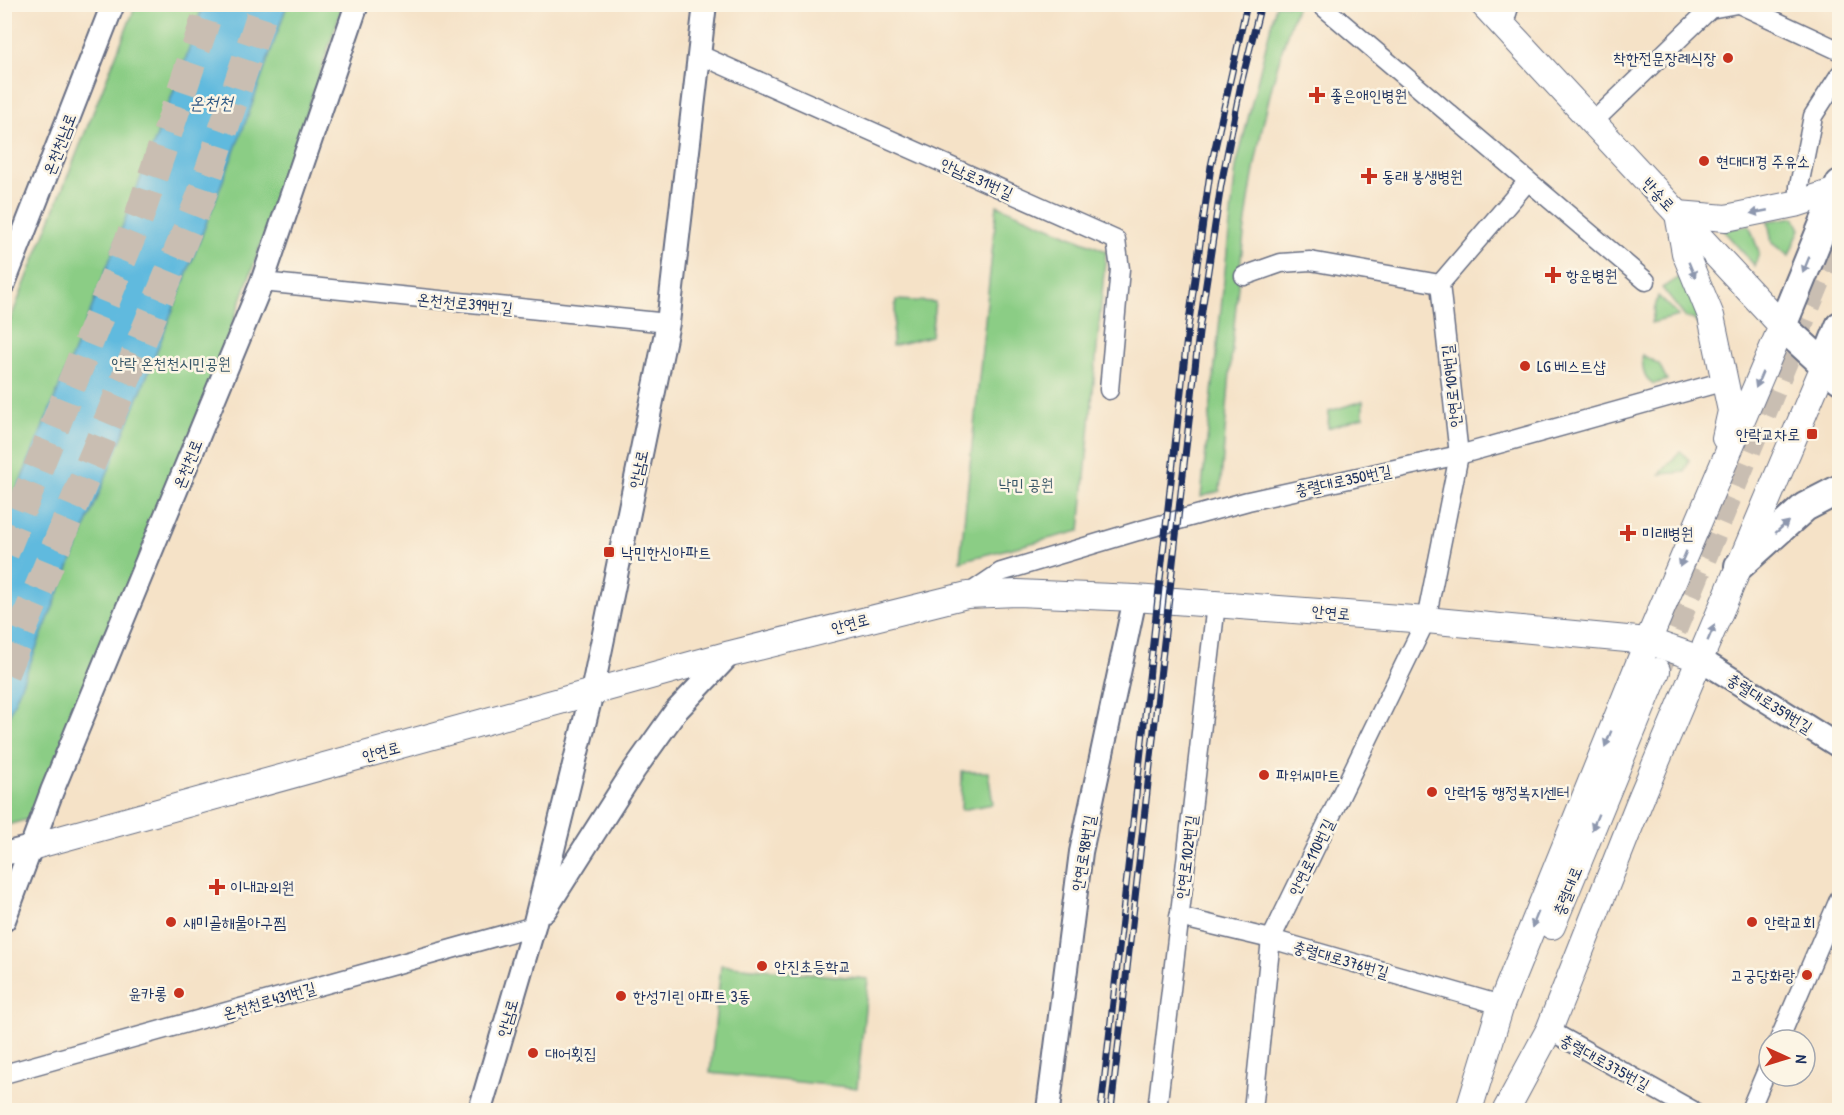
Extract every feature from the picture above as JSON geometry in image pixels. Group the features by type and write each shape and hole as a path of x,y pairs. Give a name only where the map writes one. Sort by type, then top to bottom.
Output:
{"main road":[{"name":"반송로","path":"1483,4 1506,15 1593,122 1782,326 1832,372"},
{"path":"1469,1110 1501,1005 1647,641 1715,485 1837,200 1798,203 1726,218 1678,214 1685,253 1711,316 1731,411 1715,485"},
{"path":"1506,1110 1549,1030 1739,566 1832,372 1839,326"},
{"path":"1739,566 1805,507 1839,489"},
{"name":"안연로","path":"19,850 730,654 967,595 1017,593 1135,598 1426,620 1647,641 1700,659"},
{"name":"충렬대로","path":"1475,1110 1665,674 1497,1110"}],"street":[{"name":"온천천남로","path":"4,283 113,4"},
{"name":"온천천로","path":"4,920 19,850 262,282 357,4"},
{"name":"안남로","path":"480,1110 534,926 592,692 668,323 705,4"},
{"path":"1320,4 1646,281"},
{"path":"1593,122 1710,9 1738,4 1839,51"},
{"name":"안남로31번길","path":"700,55 1116,240 1120,269 1109,390"},
{"path":"1798,203 1799,186 1813,116 1839,74"},
{"path":"1244,276 1281,263 1310,261 1440,284 1528,181"},
{"name":"온천천로399번길","path":"262,282 668,323"},
{"name":"안연로109번길","path":"1426,620 1459,454 1440,284"},
{"name":"충렬대로350번길","path":"967,595 1001,572 1105,541 1248,501 1459,454 1725,381"},
{"name":"안연로98번길","path":"1048,1110 1081,852 1135,598"},
{"name":"안연로102번길","path":"1156,1110 1216,604"},
{"name":"안연로110번길","path":"1253,1110 1271,939 1426,620"},
{"name":"안남로","path":"534,926 634,770 676,711 730,654"},
{"name":"충렬대로359번길","path":"1700,659 1839,747"},
{"path":"1784,1028 1839,897"},
{"name":"충렬대로376번길","path":"1179,917 1271,939 1501,1005"},
{"name":"온천천로431번길","path":"4,1074 534,926"},
{"name":"충렬대로375번길","path":"1549,1030 1692,1110"},
{"path":"1750,1110 1759,1088"}],"green space":[{"name":"안락 온천천시민공원","path":"136,5 343,5 216,370 36,817 4,826 5,333"},
{"path":"1276,5 1297,5 1278,64 1263,124 1252,184 1236,306 1220,491 1201,497 1236,167"},
{"name":"낙민 공원","path":"997,205 1106,251 1080,531 960,561"},
{"path":"1794,217 1800,229 1789,256 1772,243 1768,221"},
{"path":"1749,225 1759,252 1755,266 1723,230"},
{"path":"1684,274 1705,332 1692,318 1685,317 1662,288"},
{"path":"1658,296 1679,316 1651,323"},
{"path":"896,300 935,302 931,336 892,346"},
{"path":"1642,355 1659,364 1667,380 1654,384 1647,378"},
{"path":"1363,401 1363,417 1328,428 1329,411"},
{"path":"1680,451 1689,460 1685,472 1660,474"},
{"path":"962,772 988,772 993,804 961,810"},
{"path":"721,965 868,979 857,1088 710,1073"}],"water":[{"name":"온천천","path":"203,5 287,5 249,113 151,366 5,725 5,519 89,315 185,61"}],"tunnel":[{"path":"4,553 140,214 211,4"},
{"path":"4,673 201,197 265,4"},
{"path":"1659,666 1840,228"}],"railway":[{"path":"1101,1110 1188,328 1211,166 1247,4"},
{"path":"1111,1110 1200,324 1221,185 1241,84 1261,4"}],"place":[{"name":"착한전문장례식장","path":"1728,58"},
{"name":"좋은애인병원","path":"1317,95"},
{"name":"현대대경 주유소","path":"1704,161"},
{"name":"동래 봉생병원","path":"1369,176"},
{"name":"항운병원","path":"1553,275"},
{"name":"LG 베스트샵","path":"1525,366"},
{"name":"안락교차로","path":"1812,434"},
{"name":"미래병원","path":"1628,533"},
{"name":"낙민한신아파트","path":"609,552"},
{"name":"파워씨마트","path":"1264,775"},
{"name":"안락1동 행정복지센터","path":"1432,792"},
{"name":"이내과의원","path":"217,887"},
{"name":"새미골해물아구찜","path":"171,922"},
{"name":"안락교회","path":"1752,922"},
{"name":"안진초등학교","path":"762,966"},
{"name":"고궁당화랑","path":"1807,975"},
{"name":"윤카롱","path":"179,993"},
{"name":"한성기린 아파트 3동","path":"621,996"},
{"name":"대어횟집","path":"533,1053"}]}
